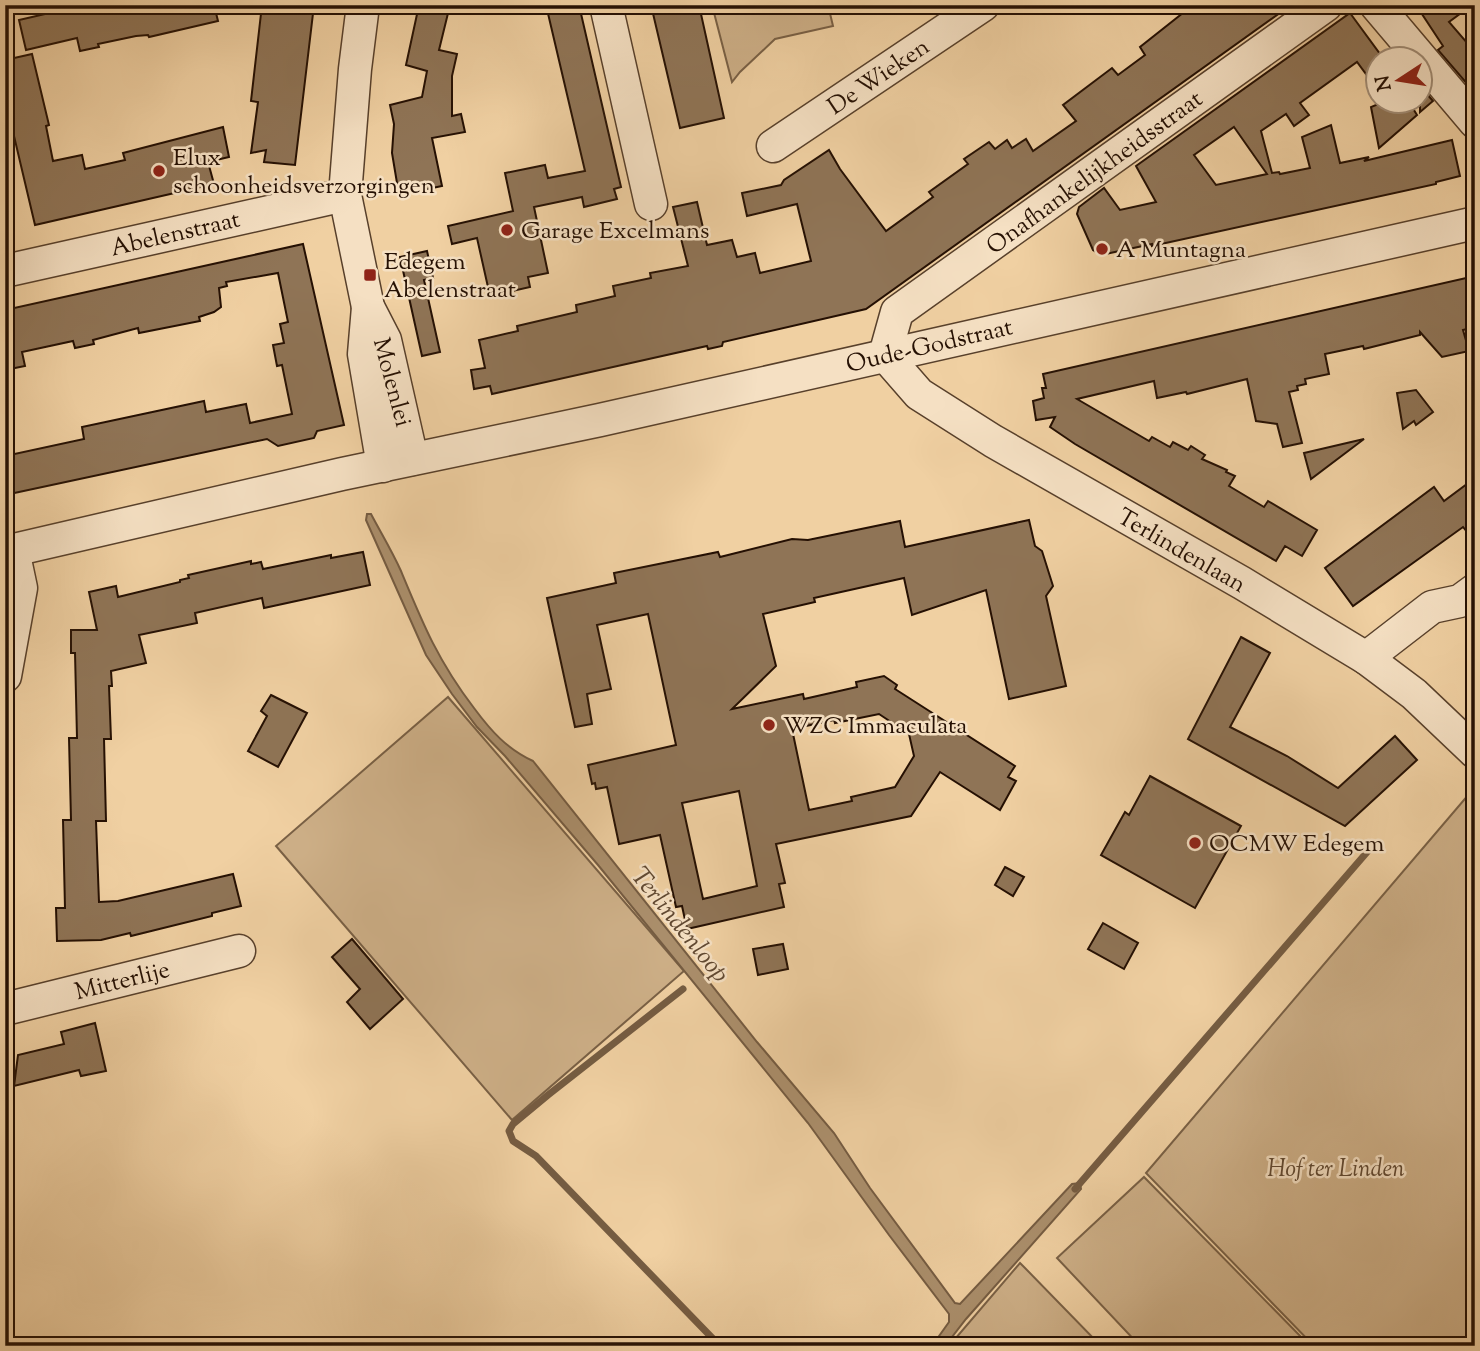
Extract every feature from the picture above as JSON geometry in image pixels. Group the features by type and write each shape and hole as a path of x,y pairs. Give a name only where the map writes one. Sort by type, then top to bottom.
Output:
{"street":[{"name":"Molenlei","path":"363,5 345,195 368,307 385,340 398,462"},
{"path":"606,5 651,204"},
{"name":"De Wieken","path":"773,146 983,5"},
{"name":"Onafhankelijkheidsstraat","path":"885,355 897,312 1326,5"},
{"path":"1376,5 1475,121"},
{"name":"Abelenstraat","path":"5,271 345,195"},
{"name":"Oude-Godstraat","path":"9,551 1475,223"},
{"name":"Terlindenlaan","path":"885,355 919,394 993,441 1366,657 1414,694 1453,734 1475,752"},
{"path":"5,676 21,589 9,551"},
{"path":"1366,657 1432,607 1460,601 1475,590"},
{"name":"Mitterlije","path":"5,1009 239,951"}],"green space":[{"path":"712,5 828,5 833,26 775,39 732,82"},
{"path":"448,697 684,971 512,1120 276,846"},
{"name":"Hof ter Linden","path":"1475,787 1475,1346 1314,1346 1146,1173"},
{"path":"1144,1177 1310,1346 1140,1346 1057,1258"},
{"path":"1020,1263 1025,1268 1101,1346 949,1346"}],"shaded area":[{"path":"367,514 371,514 394,556 424,625 461,691 500,739 533,761 757,1042 834,1133 870,1188 955,1303 960,1304 1072,1184 1080,1183 1081,1189 945,1346 932,1346 949,1322 949,1314 808,1123 598,865 477,727 452,694 426,655 366,520"}],"building":[{"path":"84,5 214,5 218,21 149,37 136,36 98,44 99,47 80,51 77,38 26,50 19,20"},
{"path":"262,5 314,5 295,165 264,162 266,150 251,153 258,102 251,101"},
{"path":"419,5 450,5 439,50 457,54 452,76 452,116 461,114 465,132 432,138 442,186 399,195 392,153 394,124 390,105 422,97 427,71 406,65"},
{"path":"546,5 579,5 621,187 614,189 617,199 584,207 582,197 534,207 548,273 528,277 530,287 490,296 477,238 452,244 448,226 513,211 505,173 545,165 548,178 585,171"},
{"path":"651,5 699,5 724,118 680,128"},
{"path":"1193,5 1291,5 866,309 723,342 722,346 708,349 707,346 492,394 490,386 474,389 471,370 485,368 479,340 518,331 517,326 577,312 576,305 615,296 613,286 651,278 650,273 688,266 673,207 697,202 707,245 732,240 737,257 755,253 760,273 811,261 797,204 747,216 742,193 781,185 784,180 829,150 886,231 933,197 929,192 968,164 964,159 989,142 995,149 1007,140 1012,148 1026,139 1033,151 1076,121 1063,105 1112,68 1118,75 1145,55 1140,47"},
{"path":"1416,5 1472,5 1449,22 1475,52 1475,93 1438,50 1443,46"},
{"path":"1350,13 1374,46 1364,46 1364,71 1357,62 1300,103 1309,115 1294,126 1286,114 1261,131 1272,173 1310,168 1302,137 1331,125 1340,163 1369,157 1364,161 1452,140 1460,176 1436,184 1101,255 1093,250 1077,214 1079,207 1104,188 1120,210 1156,202 1136,166","holes":["1234,127 1267,174 1216,185 1194,155"]},
{"path":"32,54 49,125 46,126 53,161 82,155 85,169 125,160 123,153 223,127 229,157 208,162 214,184 35,225 5,98 5,60"},
{"path":"1373,116 1416,116 1379,148"},
{"path":"303,244 344,425 317,431 314,438 278,446 267,439 5,495 5,456 84,439 82,427 204,401 206,412 246,404 250,423 292,414 282,365 277,366 273,345 284,343 280,324 288,322 278,273 226,282 227,286 219,288 221,307 199,317 200,321 139,333 138,328 93,340 94,344 75,348 73,341 22,352 25,366 5,370 5,310"},
{"path":"427,251 433,278 424,280 440,352 422,356 400,257"},
{"path":"1475,276 1475,327 1463,330 1469,351 1442,357 1420,332 1420,335 1364,349 1363,346 1325,354 1329,374 1305,379 1306,384 1289,392 1302,443 1283,447 1277,424 1256,421 1247,379 1187,394 1186,392 1157,398 1154,381 1077,399 1149,441 1152,437 1170,447 1173,442 1188,450 1191,446 1205,455 1202,459 1235,476 1229,486 1264,507 1268,501 1317,530 1302,556 1285,546 1276,561 1075,444 1050,427 1055,417 1036,420 1033,401 1044,398 1042,388 1046,388 1043,374"},
{"path":"1416,390 1433,412 1416,425 1414,421 1403,429 1397,393"},
{"path":"1364,439 1311,479 1304,453"},
{"path":"1475,478 1475,542 1463,527 1353,606 1325,568 1434,487 1444,501"},
{"name":"WZC Immaculata","path":"1029,520 1035,546 1042,551 1053,586 1046,596 1066,686 1009,699 986,590 912,615 904,578 814,598 815,602 763,614 776,666 732,709 803,694 804,699 857,687 856,682 884,676 897,685 895,689 1015,766 1008,777 1016,781 1000,810 940,772 911,816 776,844 785,883 779,884 784,907 687,929 682,906 676,907 660,835 619,844 607,787 596,789 595,783 592,784 588,765 676,745 648,614 597,625 611,689 587,694 592,724 575,727 547,598 616,583 614,573 718,552 720,557 792,539 808,540 900,521 905,547","holes":["879,714 909,734 914,756 895,787 851,797 852,801 809,810 792,729","739,791 757,886 703,899 682,803"]},
{"path":"363,552 370,585 264,608 262,598 195,613 197,623 139,635 146,663 111,671 111,739 104,739 106,821 96,821 99,902 118,901 233,874 241,906 131,936 130,933 101,940 57,941 56,908 65,908 63,820 71,820 69,738 77,738 75,653 71,653 71,630 97,630 89,592 116,586 118,597 180,582 189,578 188,575 251,561 251,564 261,562 263,569 331,555 331,558"},
{"path":"1241,637 1270,653 1230,727 1287,756 1338,788 1395,736 1417,760 1345,826 1188,739"},
{"path":"271,695 307,713 278,767 248,751 267,716 261,711"},
{"name":"OCMW Edegem","path":"1150,776 1241,826 1195,908 1101,855 1125,812 1129,815"},
{"path":"1005,867 1024,877 1013,896 995,885"},
{"path":"1103,923 1138,943 1124,969 1088,949"},
{"path":"352,939 403,999 370,1029 347,1002 360,989 332,957"},
{"path":"783,944 788,969 758,975 753,949"},
{"path":"95,1023 106,1071 81,1076 79,1070 14,1086 18,1055 64,1044 61,1032"}],"waterway":[{"path":"1075,1189 1368,851"},
{"path":"683,989 548,1095 513,1124 509,1131 513,1141 536,1156 720,1346"}],"place":[{"name":"Elux schoonheidsverzorgingen","path":"159,171"},
{"name":"Garage Excelmans","path":"507,230"},
{"name":"A Muntagna","path":"1102,249"},
{"name":"Edegem Abelenstraat","path":"370,275"},
{"name":"WZC Immaculata","path":"769,725"},
{"name":"OCMW Edegem","path":"1195,843"}],"water label":[{"name":"Terlindenloop","path":"681,924"}]}
